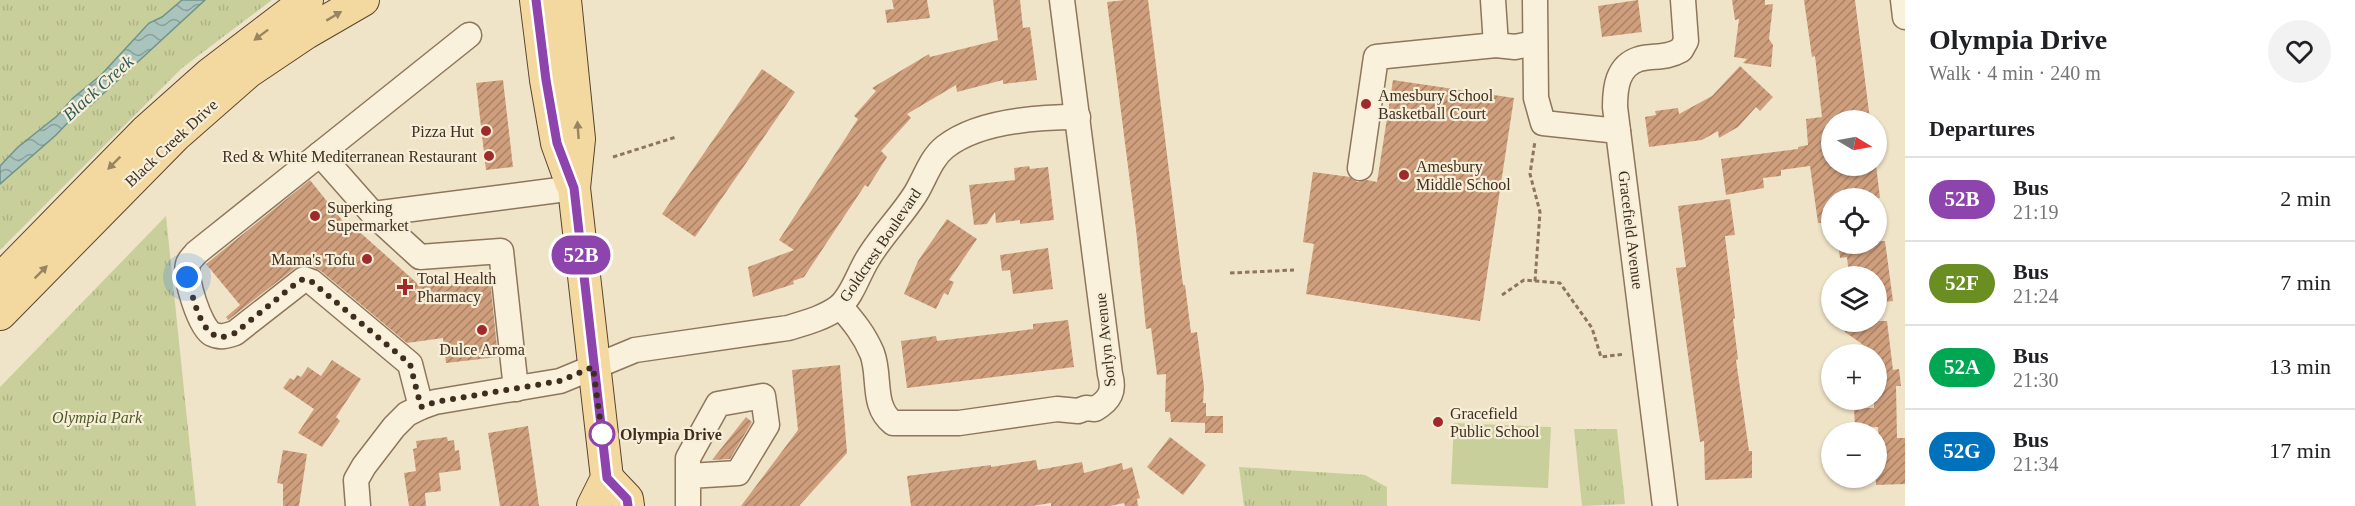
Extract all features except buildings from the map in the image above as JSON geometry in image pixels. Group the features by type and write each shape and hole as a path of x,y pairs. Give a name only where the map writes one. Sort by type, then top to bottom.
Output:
{"main road":[{"name":"Black Creek Drive","path":"0,279 162,117 210,74 307,0"},
{"name":"Black Creek Drive","path":"0,314 175,136 240,79 306,33 363,0"},
{"path":"536,0 557,143 574,188"},
{"path":"565,0 579,139 574,188 607,478 593,506"},
{"path":"607,478 627,499 628,506"}],"street":[{"name":"Sorlyn Avenue","path":"840,306 858,326 873,356 881,408 884,416 893,423 959,423 1057,410 1095,409 1107,402 1113,385 1062,0"},
{"path":"1494,0 1496,45"},
{"path":"1535,0 1536,98 1543,123 1618,131"},
{"name":"Gracefield Avenue","path":"1665,506 1615,96 1616,84 1622,71 1638,59 1661,57 1681,50 1686,41 1683,0"},
{"path":"1903,0 1905,17"},
{"path":"421,407 410,364 312,282 304,279 235,333 222,337 210,333 202,323 187,277 188,264 196,253 469,35"},
{"path":"1360,168 1376,57 1496,45 1515,47 1535,43"},
{"name":"Goldcrest Boulevard","path":"593,367 634,350 788,328 812,321 840,306 858,280 867,261 915,195 931,165 944,147 964,136 999,125 1049,117 1078,117"},
{"path":"320,154 373,214 420,257 501,251 516,389"},
{"path":"373,214 574,188"},
{"path":"358,506 356,480 394,427 407,414 435,402 560,381 593,367"},
{"path":"688,506 689,477"}],"path":[{"path":"1534,281 1540,212 1530,174 1540,112"},
{"path":"613,157 676,137"},
{"path":"1230,273 1294,270"},
{"path":"1502,295 1524,280 1560,284 1592,328 1601,357 1630,353"}],"green space":[{"path":"0,0 272,0 182,68 0,250"},
{"name":"Olympia Park","path":"166,216 196,506 0,506 0,387"},
{"path":"1454,423 1551,427 1548,488 1451,484"},
{"path":"1574,429 1617,429 1625,504 1582,506"},
{"path":"1239,467 1365,475 1387,487 1387,506 1244,506"}],"water":[{"name":"Black Creek","path":"182,0 205,0 91,105 77,113 56,135 0,184 0,166 18,147 57,116 73,98 101,75 149,23 162,17"}],"bus line":[{"name":"52B","path":"536,0 557,143 574,188 607,478 627,499 628,506"}],"place":[{"name":"Amesbury School Basketball Court","path":"1366,104"},
{"name":"Pizza Hut","path":"486,131"},
{"name":"Red & White Mediterranean Restaurant","path":"489,156"},
{"name":"Amesbury Middle School","path":"1404,175"},
{"name":"Superking Supermarket","path":"315,216"},
{"name":"Mama's Tofu","path":"367,259"},
{"name":"Total Health Pharmacy","path":"405,287"},
{"name":"Dulce Aroma","path":"482,330"},
{"name":"Gracefield Public School","path":"1438,422"},
{"name":"Olympia Drive","path":"602,434"}],"route":[{"path":"187,277 202,323 210,333 222,337 235,333 299,281 304,279 312,282 410,364 421,407 435,402 560,381 593,367 602,434"}]}
